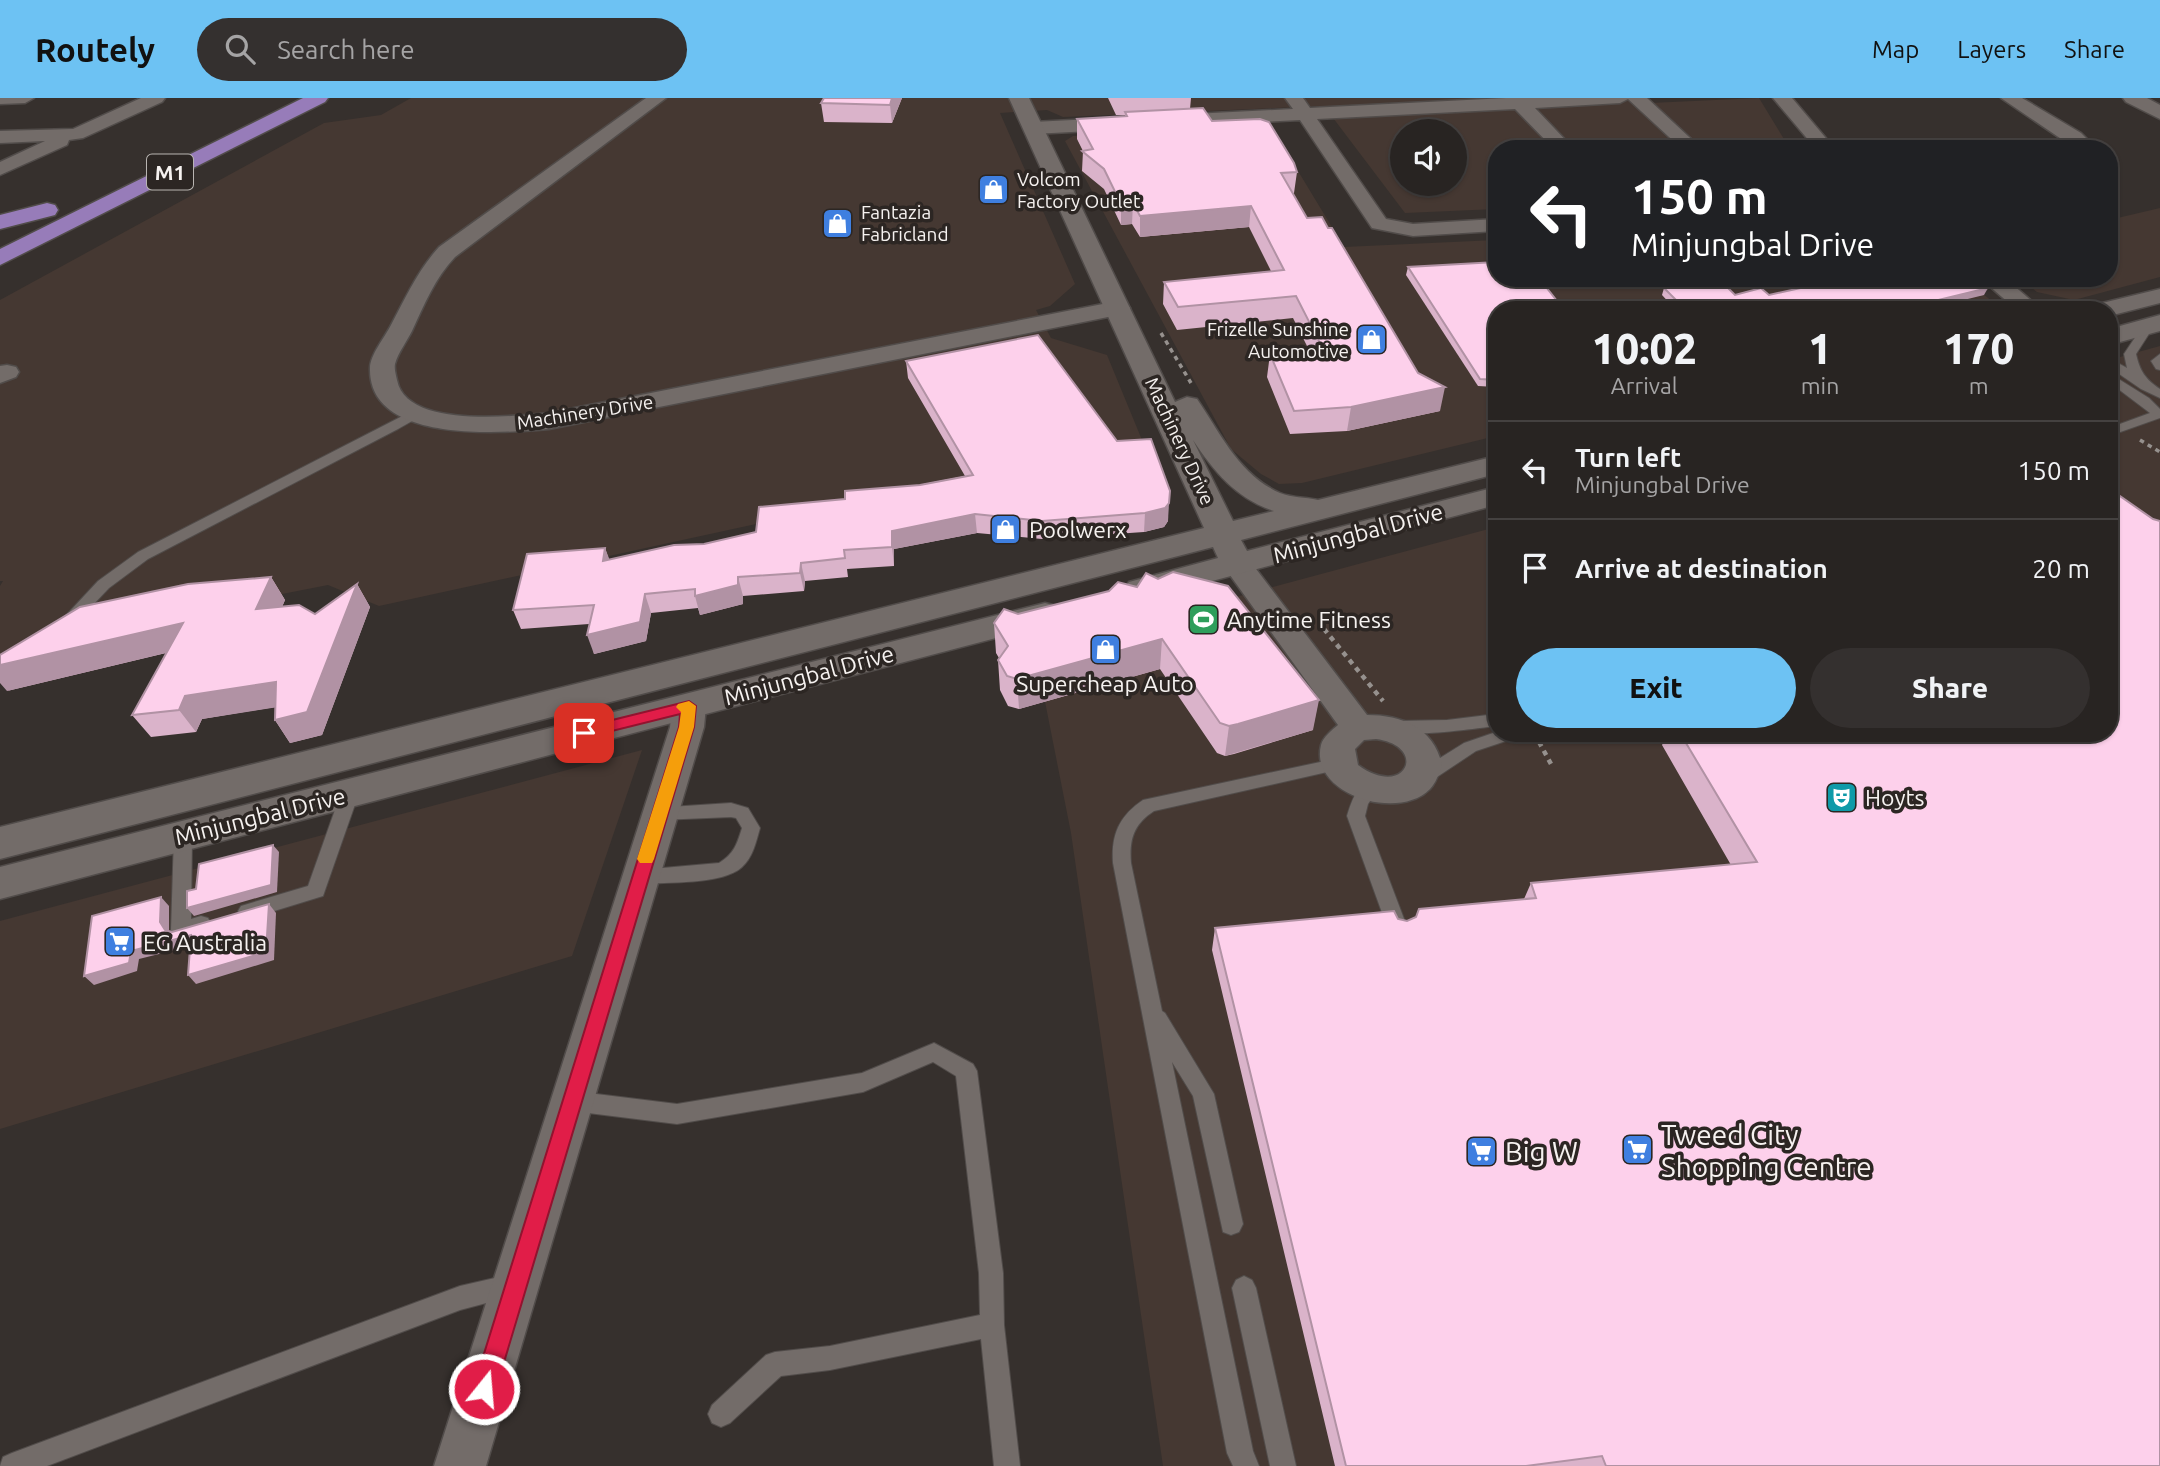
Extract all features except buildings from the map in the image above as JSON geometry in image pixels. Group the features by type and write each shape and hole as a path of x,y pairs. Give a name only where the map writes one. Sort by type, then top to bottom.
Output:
{"highway":[{"name":"M1","path":"0,234 278,98"},
{"name":"M1","path":"0,258 318,98"},
{"path":"0,275 136,203 148,183"},
{"path":"0,222 47,211"}],"main road":[{"name":"Machinery Drive","path":"1019,98 1230,549"},
{"path":"2133,98 2160,113"},
{"path":"2147,98 2160,104"},
{"path":"2118,306 2160,296"},
{"name":"Machinery Drive","path":"1120,313 1157,350 1206,440 1239,478 1261,497 1278,504 1325,508"},
{"path":"2118,334 2154,324"},
{"name":"Minjungbal Drive","path":"0,883 1086,603 1230,549 1325,508 1488,467"},
{"name":"Minjungbal Drive","path":"0,843 1230,549 1488,498"}],"street":[{"path":"0,99 25,98"},
{"path":"0,169 156,98"},
{"name":"Machinery Drive","path":"657,98 447,252 431,269 382,366 382,377 393,399 428,418 464,424 549,421 1120,313"},
{"path":"1033,128 1299,106 1620,98"},
{"path":"1636,98 1683,140"},
{"path":"1782,98 1818,140"},
{"path":"2010,98 2078,140"},
{"path":"1518,101 1556,140"},
{"path":"1299,106 1379,223 1413,230 1488,225"},
{"path":"0,137 76,134"},
{"path":"2003,287 2020,301"},
{"path":"1230,549 1377,721 1400,732 1419,746 1425,765 1417,781 1396,790 1370,788 1354,781 1339,764 1338,745 1346,735 1377,721"},
{"path":"460,1466 687,727 689,706"}],"lane":[{"path":"2139,389 2130,354 2154,324"},
{"path":"2160,358 2157,362 2160,366"},
{"path":"2118,370 2139,389 2157,412 2153,420 2118,430"},
{"path":"2118,381 2139,389"},
{"path":"2118,385 2160,394"},
{"path":"59,633 90,596 138,557 341,456 416,413"},
{"path":"1377,721 1447,726 1488,721"},
{"path":"1417,781 1470,747 1488,741"},
{"path":"1246,1466 1240,1453 1122,863 1122,836 1130,819 1149,805 1339,764"},
{"path":"1370,788 1360,802 1356,816 1399,932"},
{"path":"183,836 181,930 316,891 350,793"},
{"path":"640,877 723,870 736,862 750,838 751,828 742,813 731,810 660,813"},
{"path":"1151,1007 1203,1094 1231,1224"},
{"path":"572,1101 677,1114 863,1082 934,1052 966,1071 991,1273 992,1325 1007,1466"},
{"path":"12,1466 460,1298 516,1286"},
{"path":"1244,1287 1283,1466"},
{"path":"721,1414 775,1364 830,1358 992,1325"}],"path":[{"path":"1157,327 1193,387"},
{"path":"1323,627 1377,721"},
{"path":"1539,742 1551,764"}],"shaded area":[{"path":"411,98 1638,98 1650,103 1759,98 1785,140 1488,140 1488,209 1405,213 1392,196 1467,196 1467,119 1390,119 1390,193 1324,106 1063,117 1047,110 1000,113 1075,284 1050,306 1036,310 1051,338 1107,355 1142,440 379,606 328,585 97,630 0,683 0,586 3,581 0,581 0,300 324,123 381,115"},
{"path":"1272,128 1344,247 1488,240 1488,287 1974,287 1992,301 1488,301 1488,438 1302,483 1279,484 1261,474 1231,449 1065,141 1073,136"},
{"path":"2160,208 2160,277 2074,300 2037,292 2031,287 2118,287 2118,218"},
{"name":"Tweed City Shopping Centre","path":"2160,346 2160,1466 1163,1466 1071,833 1035,651 1488,529 1488,742 2118,742 2118,358"},
{"path":"642,750 572,956 0,1129 0,921"}],"slow traffic":[{"path":"646,859 687,727 689,706 684,707"}],"place":[{"name":"Volcom Factory Outlet","path":"994,190"},
{"name":"Fantazia Fabricland","path":"838,223"},
{"name":"Frizelle Sunshine Automotive","path":"1372,340"},
{"name":"Poolwerx","path":"1006,529"},
{"name":"Anytime Fitness","path":"1204,619"},
{"name":"Supercheap Auto","path":"1105,649"},
{"name":"Hoyts","path":"1842,797"},
{"name":"EG Australia","path":"120,942"},
{"name":"Tweed City Shopping Centre","path":"1638,1150"},
{"name":"Big W","path":"1482,1151"}],"route":[{"path":"484,1389 687,727 689,706 584,733"}]}
